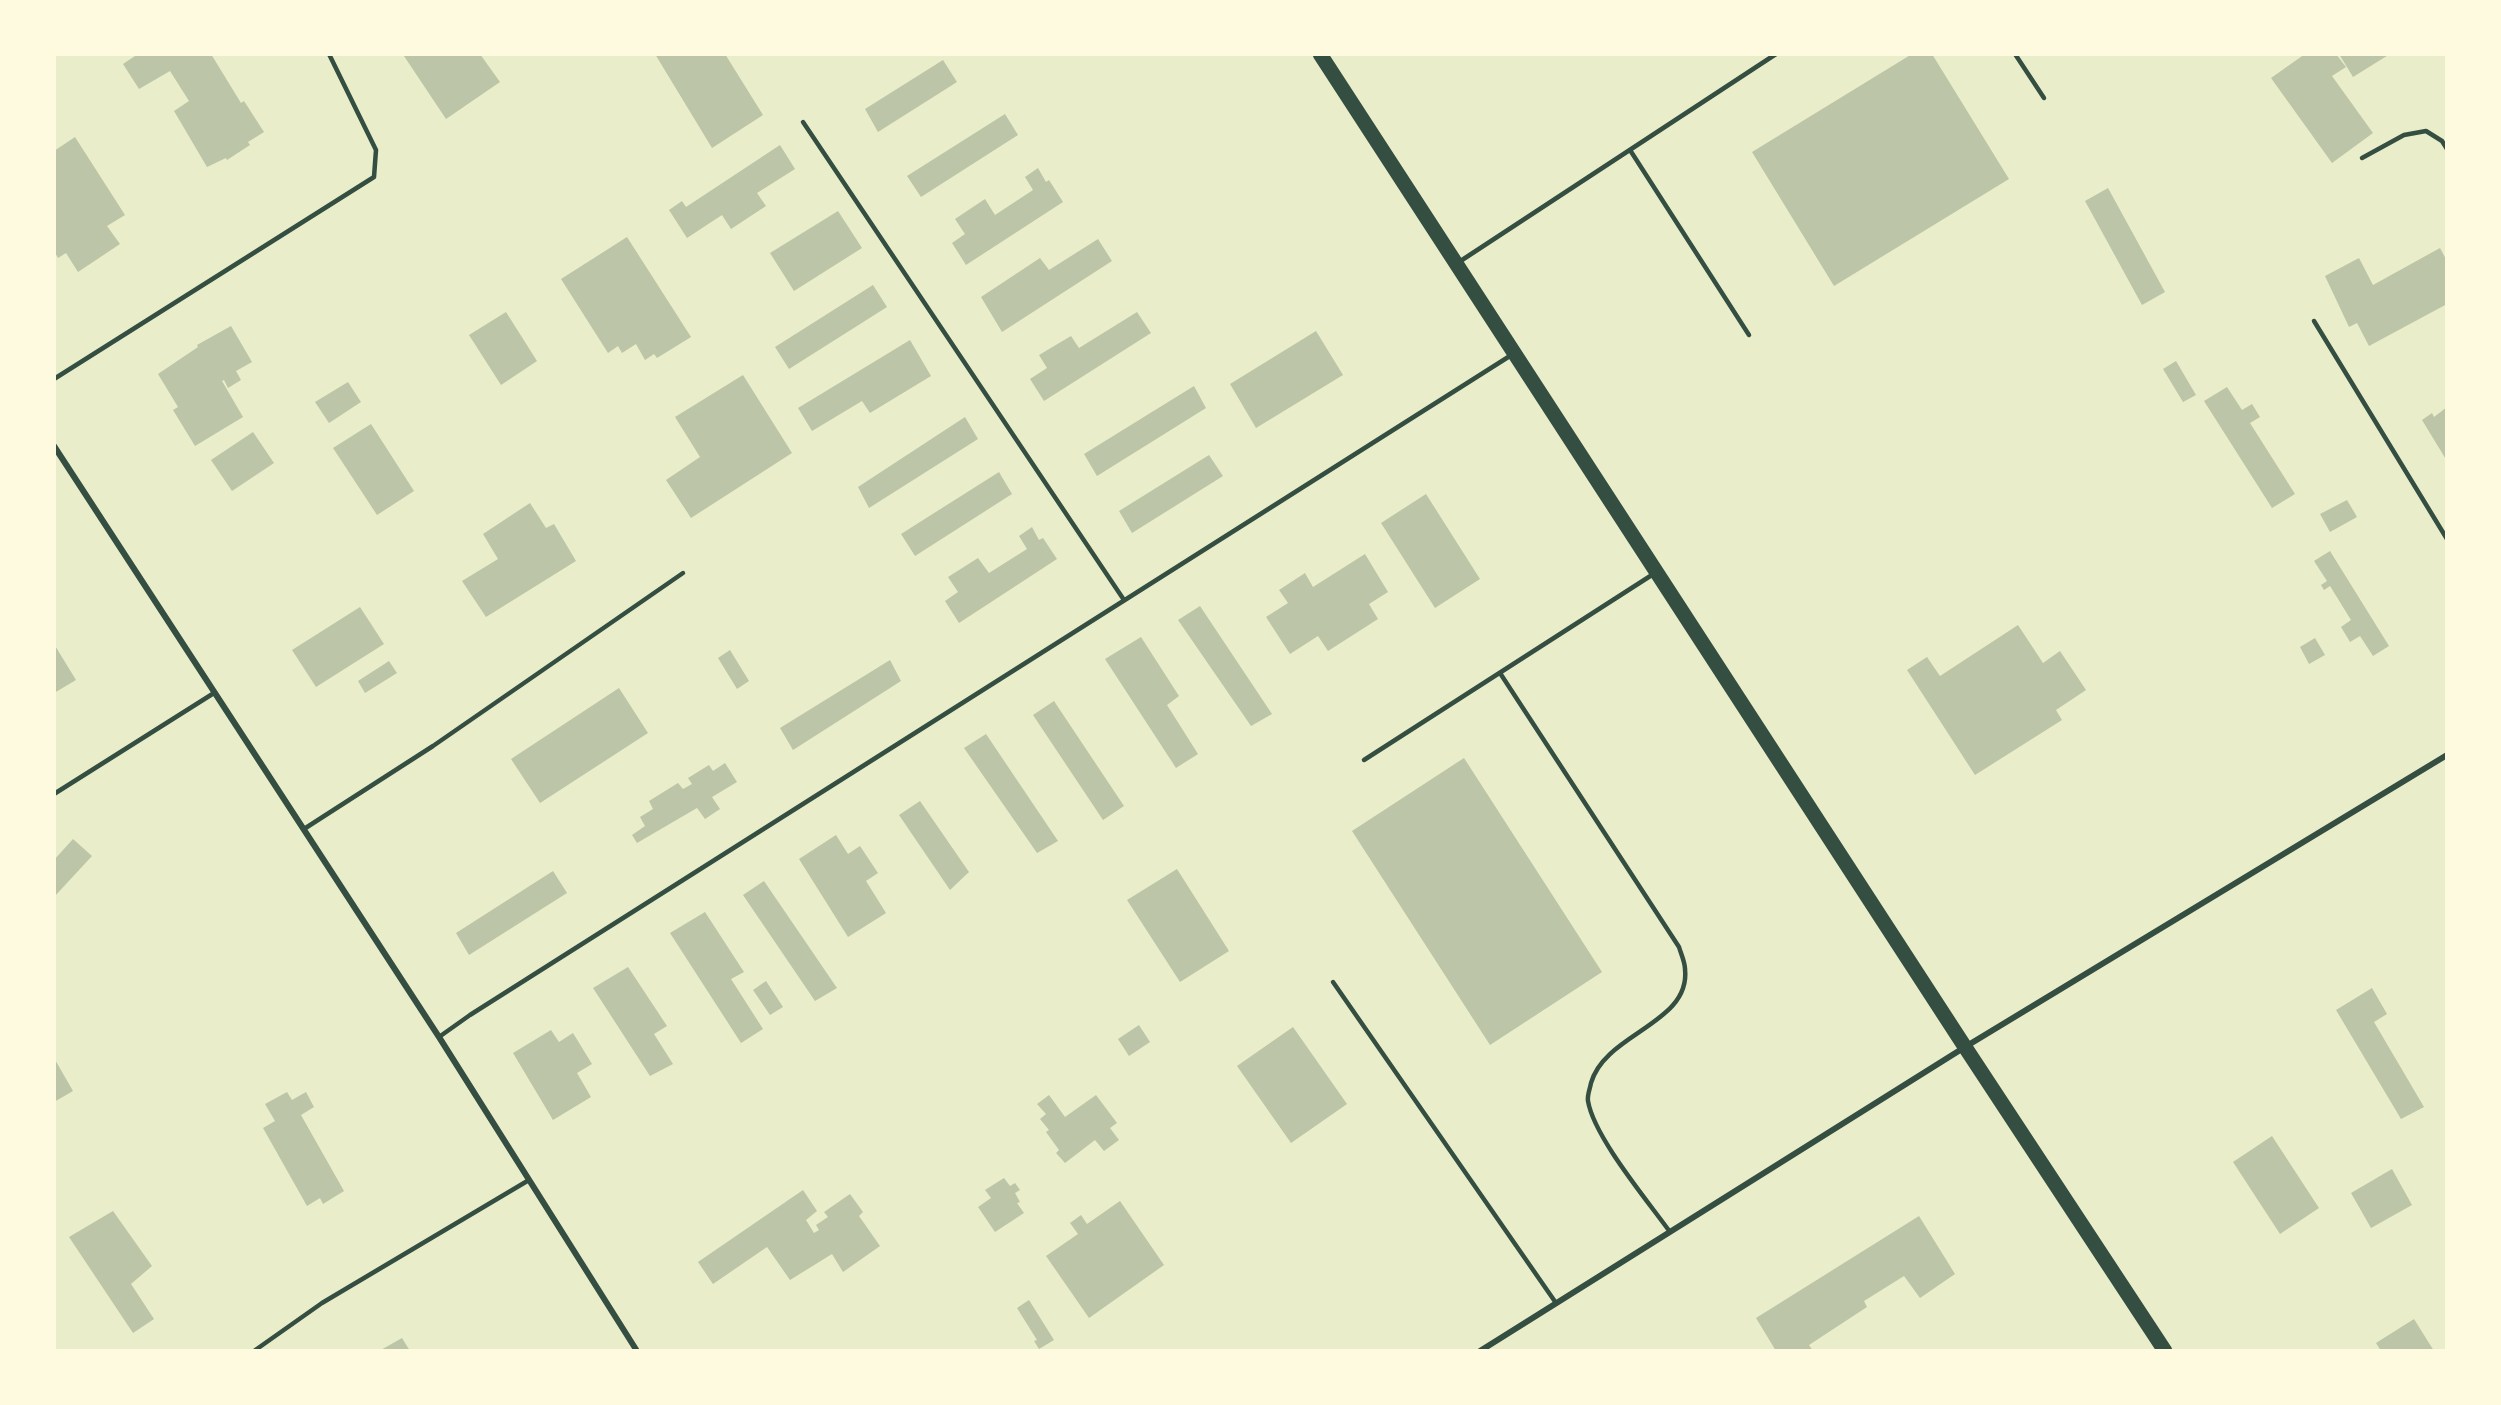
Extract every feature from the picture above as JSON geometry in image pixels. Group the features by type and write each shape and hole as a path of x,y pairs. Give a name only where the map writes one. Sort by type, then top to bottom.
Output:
{"main road":[{"path":"1320,54 2165,1351"}],"street":[{"path":"54,446 438,1037 637,1351"},
{"path":"1480,1351 1965,1047 2447,755"}],"lane":[{"path":"54,379 374,177 376,150 329,54"},
{"path":"1457,263 1776,54"},
{"path":"2015,54 2044,98"},
{"path":"803,122 1124,600"},
{"path":"2362,158 2404,135 2426,131 2442,141 2447,149"},
{"path":"1630,150 1749,335"},
{"path":"2314,321 2447,539"},
{"path":"438,1037 1516,353"},
{"path":"1364,760 1657,572"},
{"path":"304,829 433,746 683,573"},
{"path":"1500,673 1672,937 1682,958 1685,969 1683,990 1670,1010 1611,1051 1593,1075 1587,1098 1596,1127 1670,1232"},
{"path":"54,794 214,693"},
{"path":"1333,982 1556,1303"},
{"path":"254,1351 322,1303 529,1180"}],"building":[{"path":"138,54 211,54 241,103 244,101 264,132 248,142 250,145 227,160 226,158 207,167 174,111 189,101 170,71 139,89 123,64"},
{"path":"407,54 480,54 500,82 446,119 404,56"},
{"path":"655,54 725,54 763,115 712,148"},
{"path":"1912,54 1932,54 2009,179 1834,286 1752,152"},
{"path":"2305,54 2336,54 2346,67 2332,76 2373,133 2332,163 2271,78"},
{"path":"2339,54 2390,54 2353,77"},
{"path":"943,60 957,82 878,132 865,109"},
{"path":"1005,114 1018,135 921,197 907,176"},
{"path":"75,137 125,215 107,226 120,244 78,272 66,253 58,258 54,251 54,151"},
{"path":"780,145 795,169 757,193 766,206 731,229 722,215 687,238 669,210 682,201 686,207"},
{"path":"1038,168 1046,182 1049,180 1063,202 966,265 952,243 965,234 955,219 985,199 995,215 1033,190 1025,177"},
{"path":"2108,188 2165,292 2142,305 2085,201"},
{"path":"838,211 862,248 794,291 770,253"},
{"path":"627,237 691,337 657,358 654,354 645,360 636,344 622,353 618,346 608,353 561,279"},
{"path":"1098,239 1112,261 1002,332 981,297 1040,258 1049,270"},
{"path":"2440,248 2447,261 2447,304 2369,346 2357,323 2349,327 2325,276 2359,258 2373,285"},
{"path":"873,285 887,307 789,369 775,347"},
{"path":"506,312 537,361 501,385 469,335"},
{"path":"1137,312 1151,333 1044,401 1030,379 1047,368 1039,355 1071,336 1079,348"},
{"path":"231,326 252,362 236,371 241,380 228,388 224,380 222,381 243,417 195,446 173,410 178,407 158,374 198,347 197,345"},
{"path":"1316,331 1343,375 1256,428 1230,384"},
{"path":"910,340 931,376 870,413 862,401 812,431 798,408"},
{"path":"2176,361 2196,395 2183,402 2163,369"},
{"path":"743,375 792,453 691,518 666,480 700,457 675,417"},
{"path":"348,382 361,402 329,423 315,402"},
{"path":"1194,386 1206,408 1097,476 1084,454"},
{"path":"2227,387 2242,410 2252,404 2260,417 2250,423 2295,494 2272,508 2204,401"},
{"path":"2447,407 2447,461 2422,420 2432,413 2434,417"},
{"path":"965,417 978,439 869,508 858,487"},
{"path":"371,424 414,491 377,515 333,448"},
{"path":"253,432 274,463 232,491 211,460"},
{"path":"1209,455 1223,476 1132,533 1119,511"},
{"path":"999,472 1012,494 915,556 901,534"},
{"path":"1426,494 1480,579 1435,608 1381,523"},
{"path":"2347,500 2357,517 2330,532 2320,514"},
{"path":"530,503 546,528 554,524 576,561 486,617 462,581 498,559 483,534"},
{"path":"1032,527 1039,540 1043,538 1057,559 959,623 945,601 958,592 948,577 978,558 989,573 1027,549 1019,536"},
{"path":"2330,551 2389,646 2373,656 2360,636 2350,642 2341,627 2351,620 2330,586 2324,590 2321,585 2327,581 2314,561"},
{"path":"1365,554 1388,592 1369,604 1378,619 1328,651 1318,636 1290,654 1266,617 1288,603 1279,590 1305,573 1313,587"},
{"path":"1200,606 1272,714 1251,726 1178,620"},
{"path":"360,607 384,644 316,687 292,650"},
{"path":"2018,625 2043,663 2060,651 2086,690 2056,710 2062,720 1975,775 1907,670 1927,657 1940,676"},
{"path":"1141,637 1179,696 1167,705 1198,754 1176,768 1105,659"},
{"path":"2315,638 2325,655 2309,664 2300,647"},
{"path":"54,644 76,680 54,693"},
{"path":"730,650 749,681 737,689 718,658"},
{"path":"890,660 901,681 793,750 780,728"},
{"path":"389,661 397,673 365,693 358,681"},
{"path":"619,688 648,733 540,803 511,759"},
{"path":"1054,701 1124,806 1103,820 1033,715"},
{"path":"986,734 1058,841 1037,853 964,748"},
{"path":"1464,758 1602,972 1490,1045 1352,831"},
{"path":"725,763 737,782 712,797 720,809 705,819 697,808 637,843 632,835 645,826 640,817 653,809 649,801 678,783 683,789 692,784 688,778 709,765 713,771"},
{"path":"920,801 969,872 950,890 899,815"},
{"path":"836,835 848,854 860,846 878,873 866,881 886,913 848,937 799,859"},
{"path":"73,839 92,856 54,897 54,860"},
{"path":"1177,869 1229,951 1180,982 1127,900"},
{"path":"553,871 567,893 469,955 456,933"},
{"path":"764,881 837,988 815,1001 743,895"},
{"path":"705,912 744,972 731,979 763,1029 741,1043 670,933"},
{"path":"628,967 667,1026 654,1034 673,1064 650,1076 593,988"},
{"path":"766,981 783,1007 770,1015 753,990"},
{"path":"2372,988 2387,1014 2374,1022 2424,1107 2401,1119 2336,1010"},
{"path":"1139,1025 1150,1042 1129,1056 1118,1039"},
{"path":"1293,1027 1347,1104 1291,1143 1237,1066"},
{"path":"551,1030 559,1042 573,1033 592,1064 577,1073 591,1097 553,1120 513,1053"},
{"path":"54,1058 73,1091 54,1102"},
{"path":"287,1092 292,1100 306,1092 314,1107 301,1115 344,1191 323,1204 320,1198 307,1206 263,1128 275,1121 265,1104"},
{"path":"1049,1095 1065,1117 1096,1095 1117,1123 1110,1128 1119,1140 1104,1151 1095,1140 1065,1163 1056,1153 1059,1150 1046,1132 1049,1130 1040,1119 1046,1114 1037,1104"},
{"path":"2272,1136 2319,1208 2280,1234 2233,1162"},
{"path":"2392,1169 2412,1205 2371,1228 2351,1193"},
{"path":"1004,1178 1010,1186 1015,1183 1020,1190 1015,1193 1020,1202 1017,1203 1024,1213 995,1232 978,1207 991,1198 985,1190"},
{"path":"803,1190 817,1211 806,1220 814,1233 819,1230 816,1225 828,1217 824,1212 850,1194 863,1212 859,1216 880,1246 843,1272 832,1254 790,1280 767,1247 713,1284 698,1262"},
{"path":"1120,1201 1164,1265 1089,1318 1046,1256 1078,1234 1070,1223 1081,1215 1087,1224"},
{"path":"113,1211 152,1266 131,1284 154,1319 133,1333 69,1237"},
{"path":"1919,1216 1955,1274 1920,1298 1904,1276 1864,1301 1867,1307 1809,1345 1813,1351 1776,1351 1756,1318"},
{"path":"1029,1300 1054,1340 1039,1349 1034,1341 1037,1340 1017,1308"},
{"path":"2414,1319 2434,1351 2381,1351 2376,1343"},
{"path":"402,1338 410,1351 379,1351"}]}
